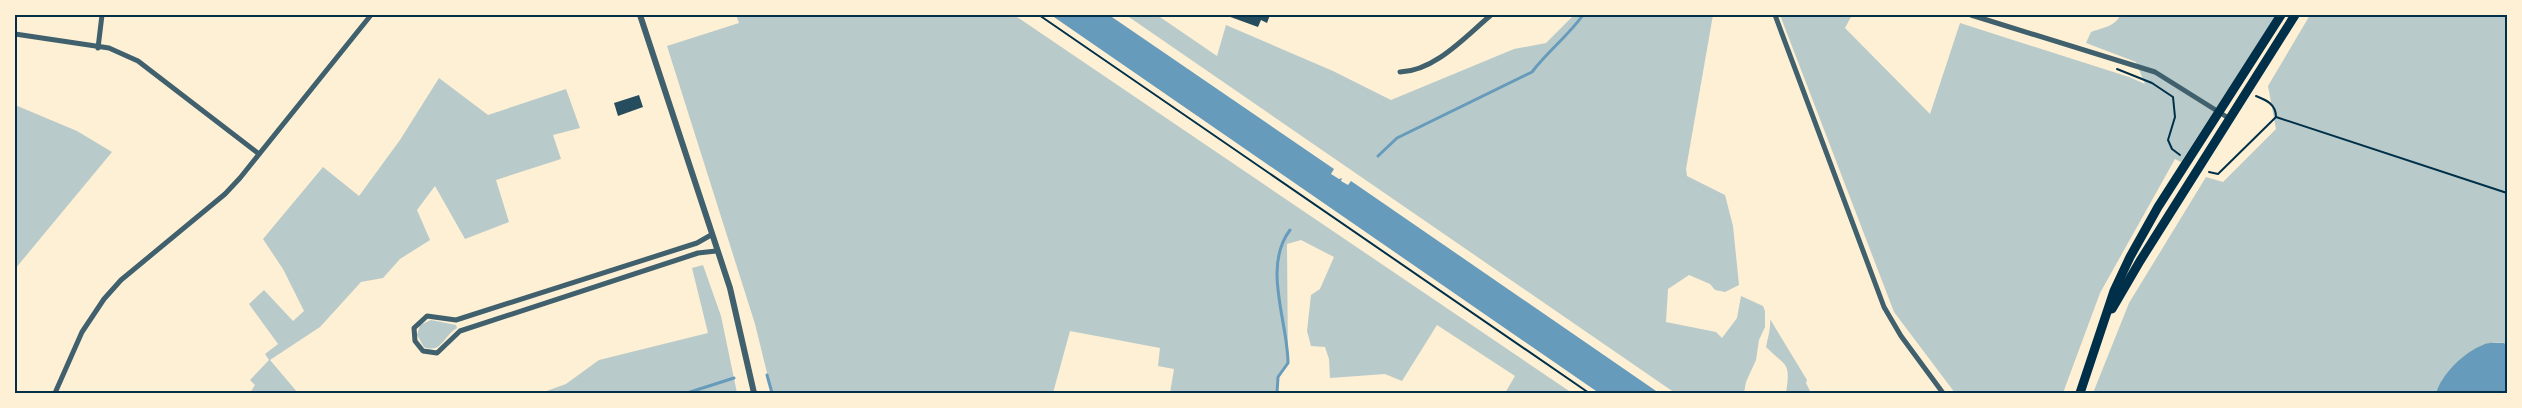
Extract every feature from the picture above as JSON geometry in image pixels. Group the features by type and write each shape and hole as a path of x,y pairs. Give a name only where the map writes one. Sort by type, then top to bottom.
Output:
{"main road":[{"path":"2080,393 2114,291 2130,257 2158,207 2281,15"},
{"path":"2103,325 2140,261 2295,15"}],"street":[{"path":"98,48 102,15"},
{"path":"55,393 82,332 104,299 122,280 225,194 371,15"},
{"path":"640,15 716,251 730,288 754,393"},
{"path":"1400,72 1418,69 1439,57 1491,15"},
{"path":"1775,15 1884,307 1901,336 1943,393"},
{"path":"1971,15 2155,72 2230,119"},
{"path":"15,34 108,48 138,61 259,154"},
{"path":"711,235 697,243 456,320 427,316 414,328 415,342 423,351 437,352 446,347 455,335 467,328 700,252 716,251"}],"path":[{"path":"1039,15 1590,393"},
{"path":"2149,81 2173,97 2175,117 2168,140 2172,149 2180,155"},
{"path":"2210,172 2218,174 2276,117 2276,111 2271,103 2254,95"},
{"path":"2276,117 2507,193"}],"shaded area":[{"path":"736,15 1014,15 1572,393 1505,393 1515,376 1437,325 1402,381 1385,374 1330,378 1329,359 1325,347 1311,346 1307,331 1311,295 1320,289 1334,257 1301,240 1287,244 1288,363 1278,377 1277,393 1170,393 1174,369 1158,366 1160,348 1070,331 1053,393 772,393 755,324 667,46 739,23"},
{"path":"1126,15 1157,15 1217,56 1226,25 1333,71 1391,100 1514,49 1546,43 1574,15 1713,15 1686,169 1687,176 1725,195 1733,226 1739,285 1725,292 1715,290 1710,284 1689,275 1668,289 1666,322 1716,332 1722,338 1737,318 1741,296 1763,306 1765,311 1765,327 1759,340 1756,360 1746,382 1744,393 1675,393"},
{"path":"1780,15 1852,15 1845,28 1930,114 1960,23 2129,77 2145,84 2136,62 2086,43 2091,32 2112,24 2120,15 2276,15 2181,162 2175,159 2100,293 2063,393 1955,393 1894,312"},
{"path":"2310,15 2507,15 2507,344 2497,342 2475,349 2455,365 2440,384 2436,393 2093,393 2129,303 2206,177 2223,182 2276,129 2268,86"},
{"path":"439,78 488,115 566,89 580,128 553,135 561,159 496,180 509,222 465,239 435,186 417,210 430,240 400,259 383,278 361,282 320,327 270,360 298,393 250,393 255,385 250,380 269,360 265,354 278,344 249,304 264,290 293,321 304,311 283,269 263,239 323,167 359,196 400,140"},
{"path":"15,105 77,131 112,152 15,269"},
{"path":"703,265 721,316 737,393 541,393 566,384 599,360 708,333 692,268"},
{"path":"1770,319 1807,380 1806,383 1811,393 1786,393 1787,370 1782,362 1766,347"},
{"path":"431,320 456,325 457,328 435,348 424,347 417,335 420,325"}],"water":[{"path":"1051,15 1109,15 1334,169 1331,174 1339,179 1342,178 1341,181 1348,185 1351,181 1659,393 1599,393"},
{"path":"2485,344 2507,344 2507,393 2436,393 2448,371 2461,358"}],"building":[{"path":"1225,15 1270,15 1267,23 1261,20 1258,27"},
{"path":"639,95 643,107 618,116 614,103"}],"waterway":[{"path":"1378,156 1397,138 1532,72 1583,15"},
{"path":"1277,393 1278,377 1288,363 1278,295 1278,261 1282,245 1290,230"},
{"path":"767,375 772,393"},
{"path":"687,393 734,378"}]}
